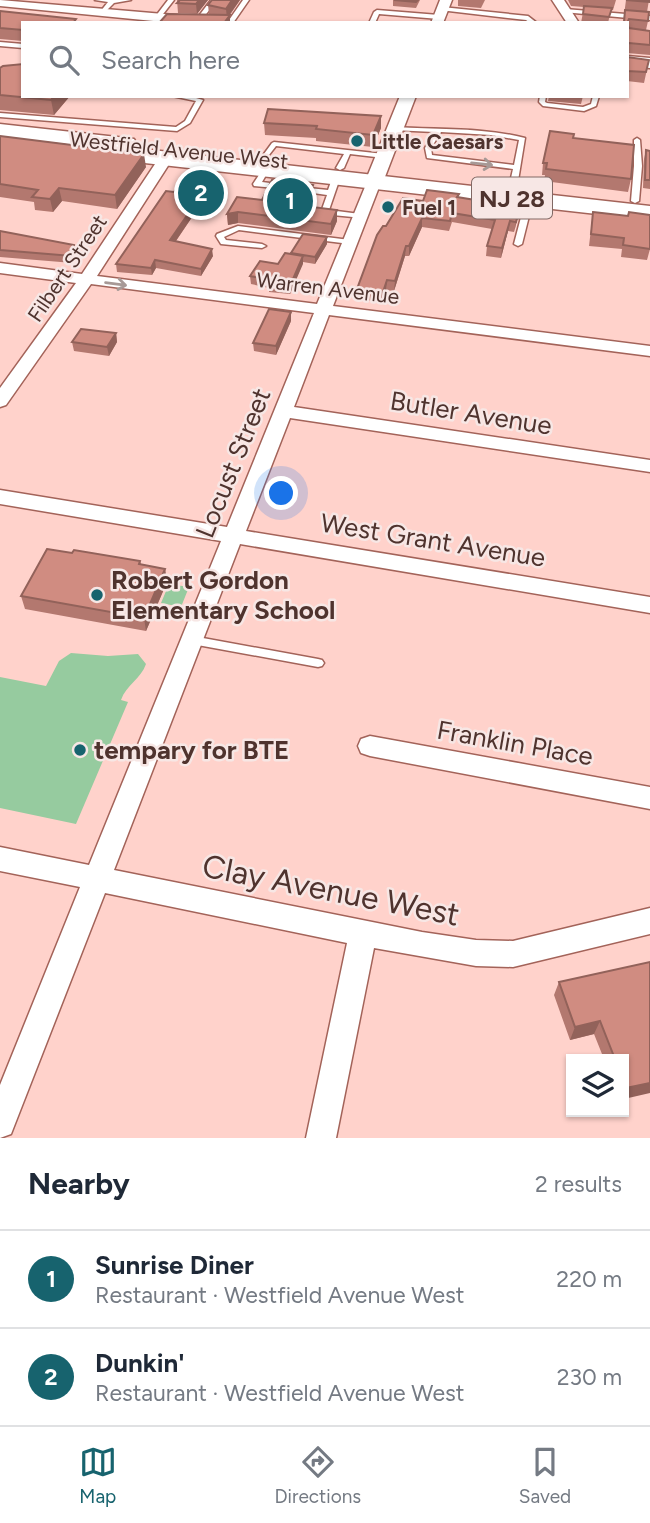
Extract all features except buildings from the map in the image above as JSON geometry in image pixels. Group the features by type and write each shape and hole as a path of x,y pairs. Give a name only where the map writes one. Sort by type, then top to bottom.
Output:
{"main road":[{"name":"Westfield Avenue West","path":"0,130 339,173 379,170 520,185 645,206"},
{"name":"Westfield Avenue West","path":"0,140 166,158 264,164"}],"street":[{"path":"558,0 572,21"},
{"path":"0,2 46,6 104,4 158,17 206,21"},
{"path":"629,61 650,63"},
{"name":"Locust Street","path":"0,1123 407,98"},
{"name":"Filbert Street","path":"0,401 86,280 166,158"},
{"name":"Warren Avenue","path":"0,268 650,351"},
{"name":"Butler Avenue","path":"284,411 650,466"},
{"name":"West Grant Avenue","path":"0,497 650,605"},
{"name":"Franklin Place","path":"370,746 650,798"},
{"name":"Clay Avenue West","path":"0,859 96,881 463,951 513,954 650,921"},
{"path":"321,1138 363,933"}],"lane":[{"path":"104,4 128,0"},
{"path":"158,17 172,0"},
{"path":"198,20 214,0"},
{"path":"231,21 246,0"},
{"path":"565,11 650,18"},
{"path":"373,21 377,12 465,12 528,18 532,21"},
{"path":"462,21 465,12"},
{"path":"401,21 404,14"},
{"path":"0,44 21,46"},
{"path":"0,115 177,129 188,122 200,100 188,98"},
{"path":"543,98 545,105 584,109 594,105 596,98"},
{"path":"395,130 439,130 523,139 518,244"},
{"path":"439,130 428,148 429,157 520,185"},
{"path":"637,139 638,166 645,206"},
{"path":"360,216 325,212 339,173 362,154 379,170"},
{"path":"262,246 224,242 220,236 238,228 350,242"},
{"path":"192,640 317,663"}],"green space":[{"path":"169,584 189,587 181,607 161,603"},
{"path":"71,653 108,656 138,654 146,664 121,700 128,702 76,824 0,808 0,677 46,686 59,661"}],"place":[{"name":"Little Caesars","path":"357,141"},
{"name":"Dunkin'","path":"201,193"},
{"name":"Sunrise Diner","path":"290,201"},
{"name":"Fuel 1","path":"388,207"},
{"name":"Robert Gordon Elementary School","path":"97,595"},
{"name":"tempary for BTE","path":"80,750"}]}
